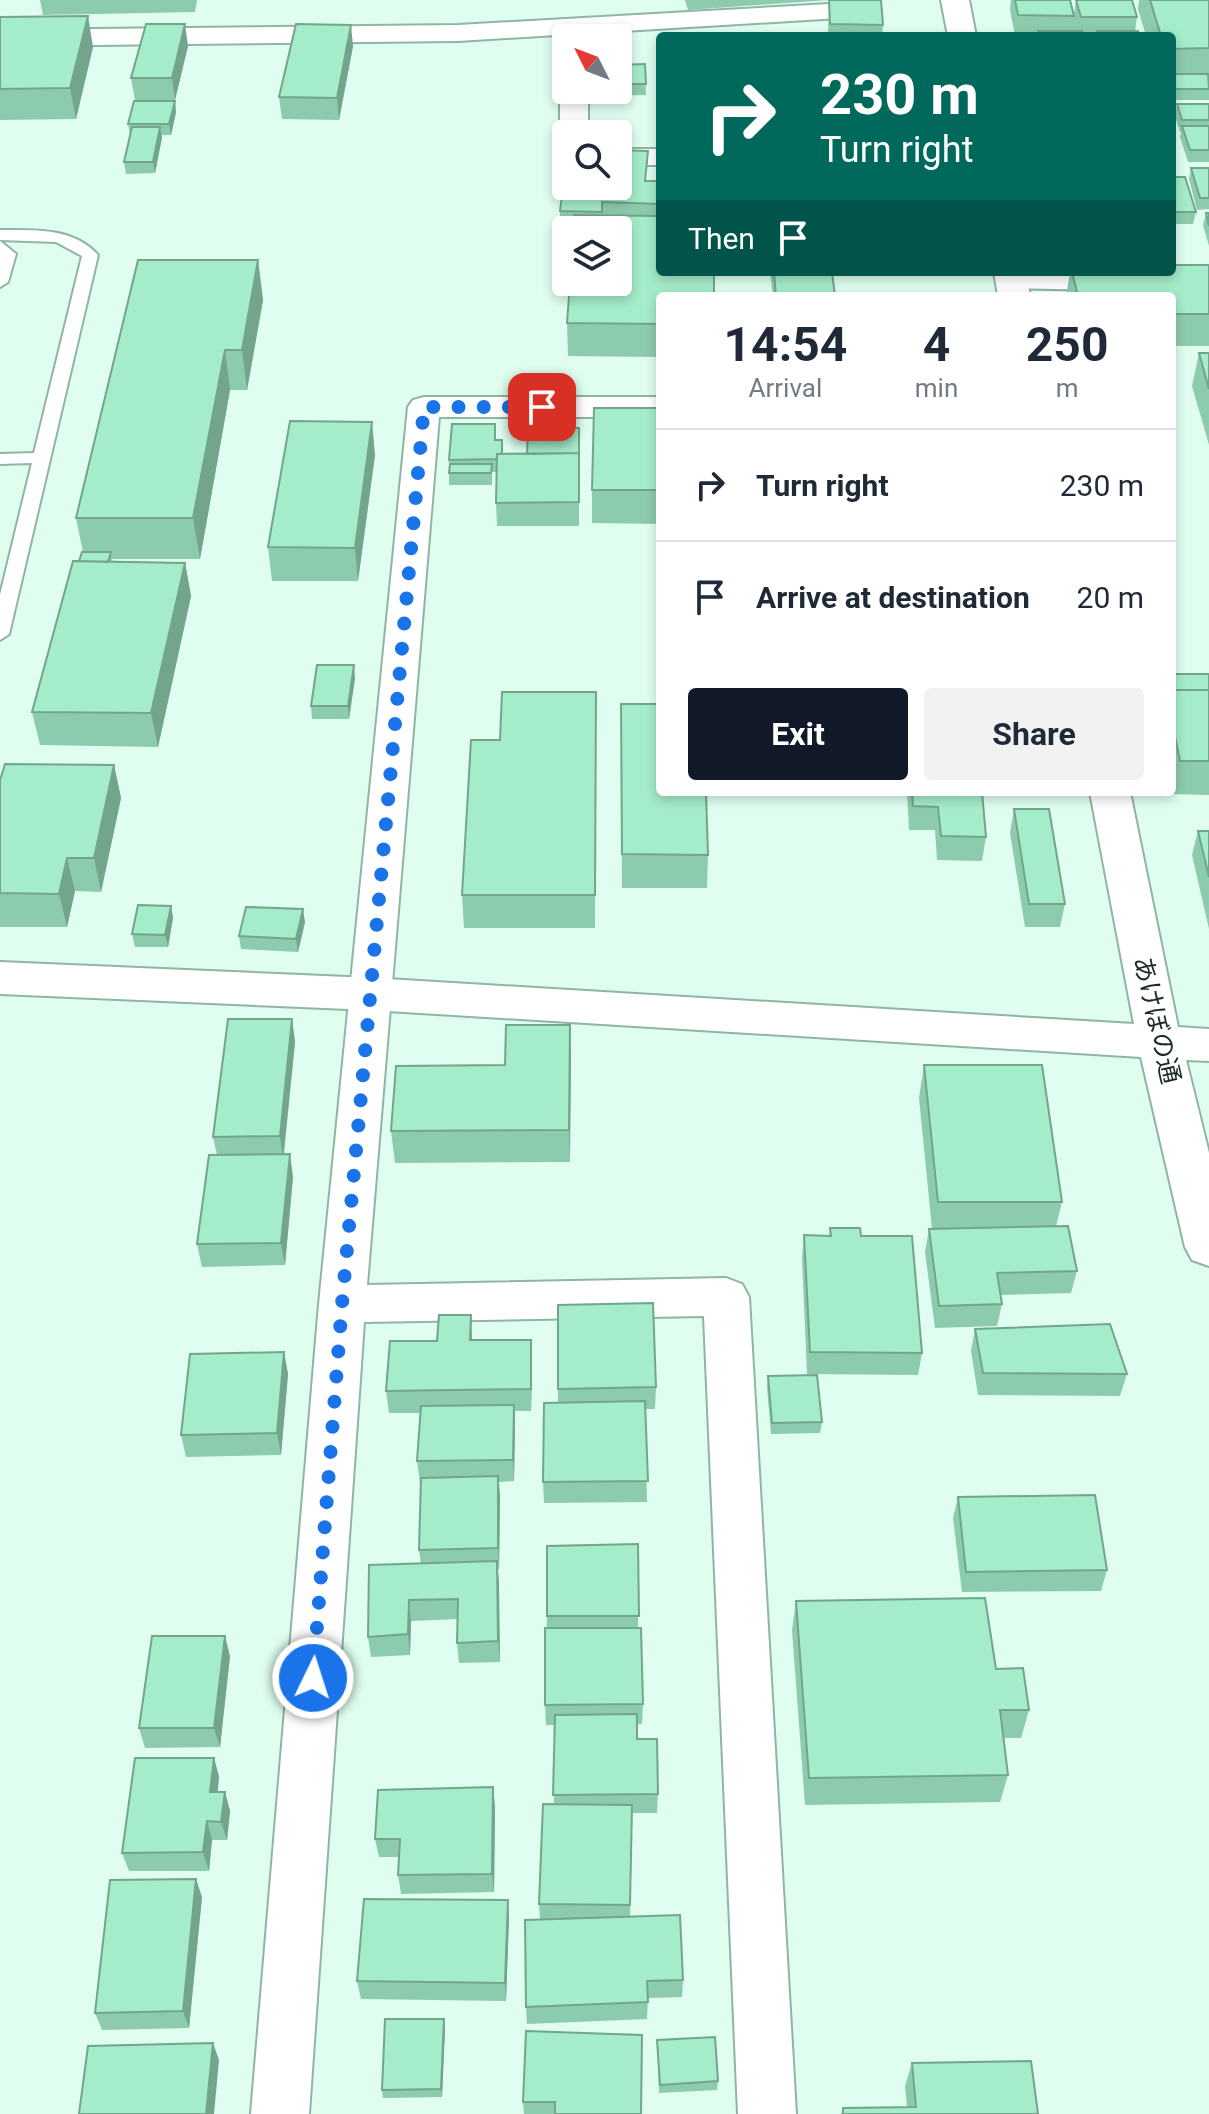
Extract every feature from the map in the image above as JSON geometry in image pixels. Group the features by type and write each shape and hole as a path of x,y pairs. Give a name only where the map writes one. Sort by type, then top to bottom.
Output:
{"street":[{"path":"616,24 653,0"},
{"path":"955,0 961,32"},
{"path":"632,25 847,11"},
{"path":"0,38 552,33"},
{"path":"632,157 656,157"},
{"path":"1012,283 1209,283"},
{"path":"280,2114 342,1304 424,407 656,407"},
{"name":"あけぼの通","path":"1111,796 1160,1044 1209,1247"},
{"path":"0,978 371,994 1209,1045"},
{"path":"342,1304 726,1297 767,2114"}],"lane":[{"path":"0,235 59,236 79,243 90,255 1,626"},
{"path":"0,246 8,254 0,282"},
{"path":"0,459 42,458"}],"building":[{"path":"829,0 881,0 883,25 830,24"},
{"path":"1015,0 1070,0 1074,16 1018,15"},
{"path":"1076,0 1132,0 1137,17 1081,17"},
{"path":"1150,0 1209,0 1209,48 1176,49 1176,32 1160,32"},
{"path":"88,16 70,88 0,89 0,17"},
{"path":"146,24 185,24 172,78 131,78"},
{"path":"296,24 351,25 337,98 279,97"},
{"path":"1038,31 1082,32 1038,32"},
{"path":"1097,31 1138,32 1097,32"},
{"path":"632,64 645,64 646,84 632,84"},
{"path":"1176,74 1208,74 1209,89 1176,89"},
{"path":"134,101 175,101 169,124 128,124"},
{"path":"1177,104 1209,104 1209,120 1182,120"},
{"path":"1182,126 1209,126 1209,150 1190,150"},
{"path":"132,127 160,127 153,162 124,162"},
{"path":"632,150 648,151 645,181 656,181 656,204 602,202 602,212 560,211 561,200 632,200"},
{"path":"1191,168 1209,168 1209,198 1200,198"},
{"path":"1176,177 1185,177 1196,212 1176,212"},
{"path":"574,215 656,216 656,276 714,276 714,292 656,292 656,324 567,323 569,296 632,296 632,216"},
{"path":"138,260 258,260 242,350 225,350 193,518 76,518"},
{"path":"1176,265 1209,265 1209,314 1176,314 1176,292 1077,292 1073,276 1176,276"},
{"path":"774,276 832,276 834,292 776,292"},
{"path":"1199,353 1209,353 1209,389"},
{"path":"594,408 656,408 656,490 592,490"},
{"path":"290,421 372,422 355,548 268,547"},
{"path":"452,424 495,424 495,440 502,440 502,454 497,454 497,459 449,460"},
{"path":"528,428 579,428 579,453 527,454"},
{"path":"579,453 579,502 496,503 497,454"},
{"path":"450,464 492,464 491,473 449,473"},
{"path":"82,552 111,552 108,562 79,561"},
{"path":"73,561 185,563 151,713 32,712"},
{"path":"317,665 354,665 348,706 311,706"},
{"path":"1176,674 1209,674 1209,690 1176,690"},
{"path":"1176,690 1209,690 1209,761 1180,761 1176,742"},
{"path":"502,692 596,692 595,895 462,895 471,740 500,740"},
{"path":"621,704 656,704 656,796 706,796 708,855 622,854"},
{"path":"5,764 114,765 94,858 67,858 59,894 0,893 0,780"},
{"path":"912,796 982,796 986,837 941,836 938,807 913,806"},
{"path":"1014,809 1049,809 1065,904 1029,904"},
{"path":"1198,831 1209,831 1209,877"},
{"path":"138,905 171,906 165,935 132,934"},
{"path":"246,907 303,909 296,939 239,936"},
{"path":"228,1019 292,1019 280,1136 213,1137"},
{"path":"506,1025 570,1025 569,1130 391,1131 396,1066 505,1065"},
{"path":"924,1065 1042,1065 1062,1202 938,1202"},
{"path":"290,1154 281,1243 197,1244 209,1155"},
{"path":"1068,1226 1077,1271 997,1273 1002,1304 939,1306 929,1229"},
{"path":"830,1228 860,1228 861,1236 912,1236 922,1353 810,1352 804,1235 831,1236"},
{"path":"653,1303 656,1387 558,1389 558,1305"},
{"path":"439,1315 471,1315 470,1340 531,1340 531,1389 386,1391 390,1341 437,1341"},
{"path":"1110,1324 1127,1374 983,1373 975,1329"},
{"path":"284,1352 277,1433 181,1435 190,1354"},
{"path":"817,1375 822,1422 772,1423 768,1376"},
{"path":"645,1401 648,1481 543,1482 544,1403"},
{"path":"514,1405 513,1460 417,1461 421,1406"},
{"path":"498,1476 498,1548 419,1550 421,1478"},
{"path":"1095,1495 1107,1570 966,1572 958,1497"},
{"path":"638,1544 639,1616 547,1616 547,1546"},
{"path":"497,1561 498,1641 457,1643 458,1599 409,1600 408,1634 368,1637 369,1565"},
{"path":"985,1598 996,1669 1023,1668 1029,1710 1000,1710 1008,1775 809,1778 796,1601"},
{"path":"545,1628 641,1628 643,1704 545,1705"},
{"path":"152,1636 225,1636 214,1728 139,1728"},
{"path":"637,1714 637,1739 657,1739 658,1794 553,1795 555,1715"},
{"path":"135,1758 214,1758 210,1792 225,1792 221,1822 207,1821 203,1852 122,1853"},
{"path":"493,1787 492,1874 398,1875 400,1839 375,1839 378,1790"},
{"path":"543,1804 632,1805 630,1905 539,1904"},
{"path":"196,1879 183,2011 95,2013 110,1880"},
{"path":"364,1899 508,1900 505,1983 357,1981"},
{"path":"680,1915 683,1980 647,1981 648,2002 526,2007 525,1920"},
{"path":"385,2019 444,2019 441,2089 382,2090"},
{"path":"526,2031 642,2035 641,2114 555,2114 555,2102 523,2102"},
{"path":"715,2037 718,2081 660,2085 657,2040"},
{"path":"213,2043 206,2114 79,2114 88,2046"},
{"path":"1031,2061 1038,2114 843,2114 843,2108 916,2107 912,2063"}],"route":[{"path":"313,1678 342,1304 424,407 542,407"}]}
